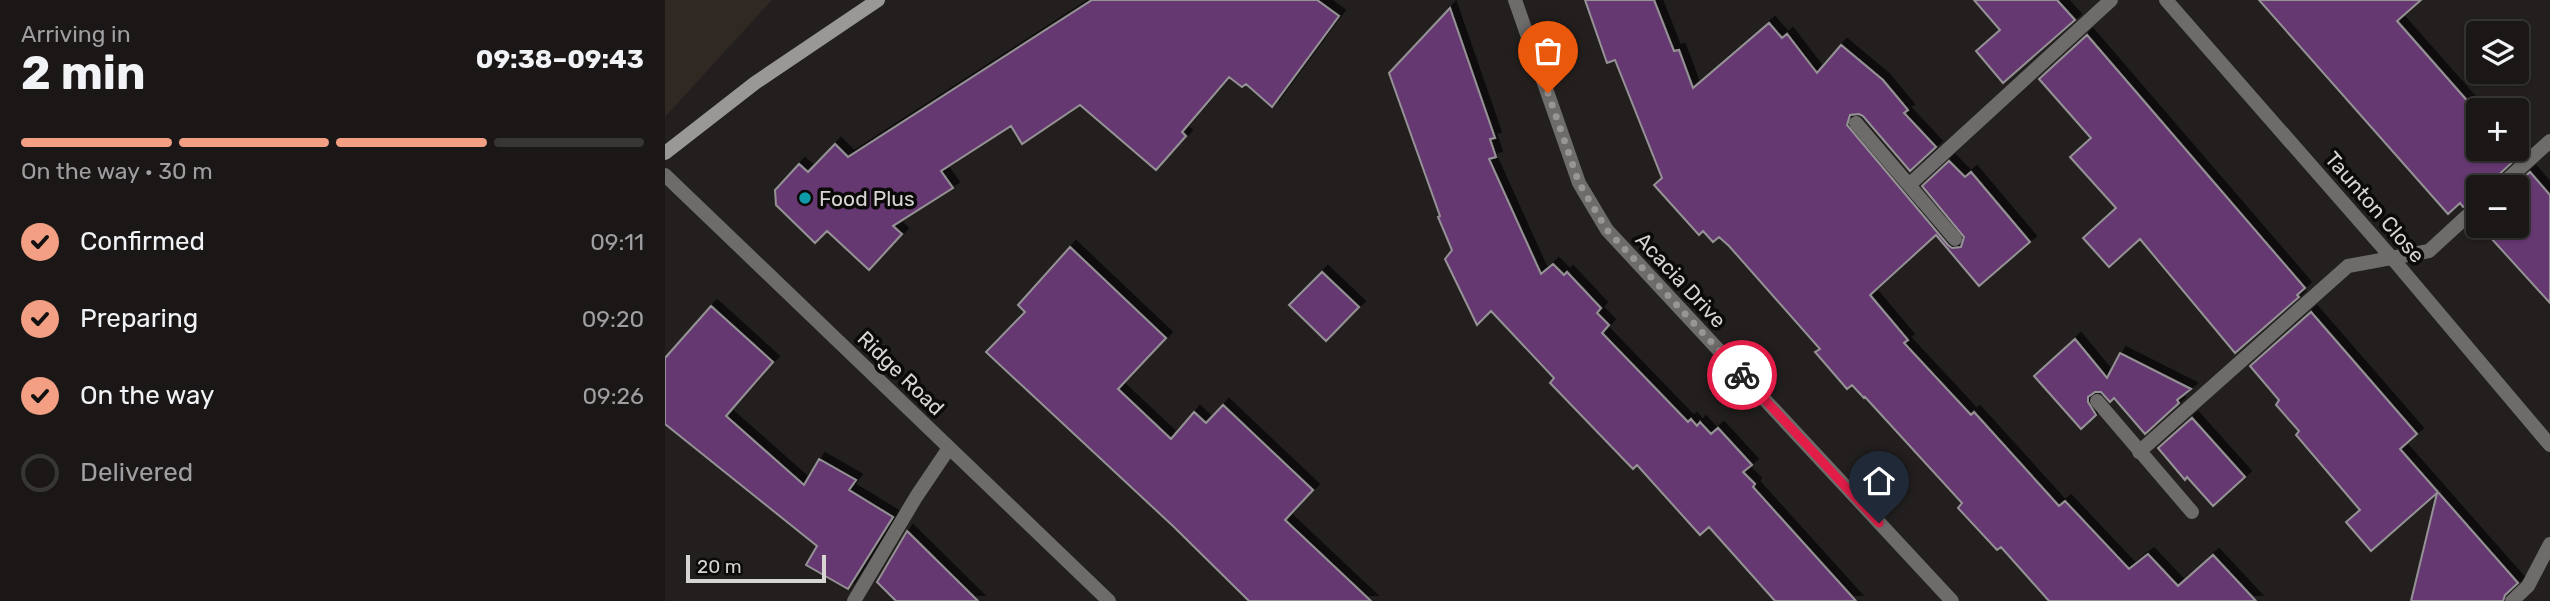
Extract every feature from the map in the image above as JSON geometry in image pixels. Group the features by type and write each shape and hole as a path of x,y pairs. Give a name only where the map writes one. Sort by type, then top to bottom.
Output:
{"main road":[{"path":"665,153 755,83 878,0"}],"street":[{"name":"Acacia Drive","path":"1515,0 1579,183 1607,230 1952,601"},
{"path":"1909,185 2111,0"},
{"name":"Taunton Close","path":"2169,1 2550,445"},
{"path":"1856,123 1955,239"},
{"path":"2512,175 2550,141"},
{"name":"Ridge Road","path":"665,175 1109,601"},
{"path":"2139,452 2348,265 2429,251 2466,217"},
{"path":"2097,401 2192,512"},
{"path":"855,601 916,497 949,448"},
{"path":"2512,601 2528,586 2550,544"}],"shaded area":[{"path":"665,0 772,0 665,117"}],"building":[{"path":"1092,0 1317,0 1339,16 1272,107 1246,84 1242,87 1229,77 1182,132 1186,136 1156,170 1080,105 1022,144 1011,126 941,171 953,188 893,226 902,234 869,270 827,231 815,243 776,205 775,190 799,164 808,172 835,144 848,157"},
{"path":"1585,0 1654,0 1674,51 1679,50 1693,88 1769,23 1782,38 1787,34 1817,73 1841,45 1883,80 1908,110 1904,113 1936,147 1910,171 1863,116 1850,115 1847,125 1948,245 1952,248 1961,247 1964,237 1922,186 1949,161 1965,177 1971,172 2030,242 1979,286 1936,235 1870,295 1908,340 1904,343 1971,415 1974,412 2059,506 2065,501 2129,569 2148,554 2178,586 2213,555 2256,601 2049,601 2001,547 1997,550 1958,508 1962,503 1865,397 1852,385 1847,389 1815,352 1820,349 1729,246 1719,237 1713,242 1703,231 1699,235 1654,185 1662,178 1615,60 1607,63"},
{"path":"1974,0 2057,0 2075,20 2003,83 1976,51 2000,30"},
{"path":"2259,0 2421,0 2397,21 2466,99 2466,161 2514,161 2498,175 2466,175 2466,205 2463,207 2460,203 2448,214"},
{"path":"1450,8 1495,138 1490,139 1496,157 1489,159 1541,274 1553,264 1564,275 1567,272 1601,308 1597,313 1609,325 1602,333 1688,422 1691,419 1697,426 1700,422 1711,434 1718,428 1752,465 1743,472 1755,484 1753,487 1856,601 1775,601 1709,527 1700,535 1637,465 1633,469 1550,383 1554,378 1491,311 1477,325 1445,259 1452,250 1438,217 1440,216 1389,73"},
{"path":"2087,35 2305,288 2297,295 2299,297 2235,353 2140,239 2109,267 2083,238 2116,208 2070,157 2091,138 2039,79"},
{"path":"2530,172 2550,195 2550,303 2491,238 2529,238 2529,175 2527,175"},
{"path":"1070,247 1166,338 1118,389 1171,439 1194,412 1206,423 1223,405 1313,490 1285,520 1371,601 1249,601 1174,527 986,352 1025,312 1018,305"},
{"path":"1322,272 1359,307 1326,341 1289,305"},
{"path":"711,306 773,362 726,416 804,485 819,459 856,480 849,490 893,517 848,589 806,565 817,546 665,424 665,358"},
{"path":"2311,312 2417,434 2400,449 2518,583 2505,595 2503,601 2411,601 2437,493 2371,551 2346,522 2360,510 2296,435 2299,431 2276,405 2279,400 2250,366"},
{"path":"2075,339 2107,378 2120,353 2191,389 2145,434 2114,398 2110,402 2101,392 2095,392 2088,397 2088,402 2096,415 2081,429 2034,376"},
{"path":"2192,418 2245,477 2213,506 2187,477 2185,480 2158,448"},
{"path":"907,531 978,601 896,601 877,582"}],"way so far":[{"path":"1548,93 1579,183 1607,230 1742,375"}],"place":[{"name":"Food Plus","path":"805,198"}],"route":[{"path":"1742,375 1879,523"}]}
